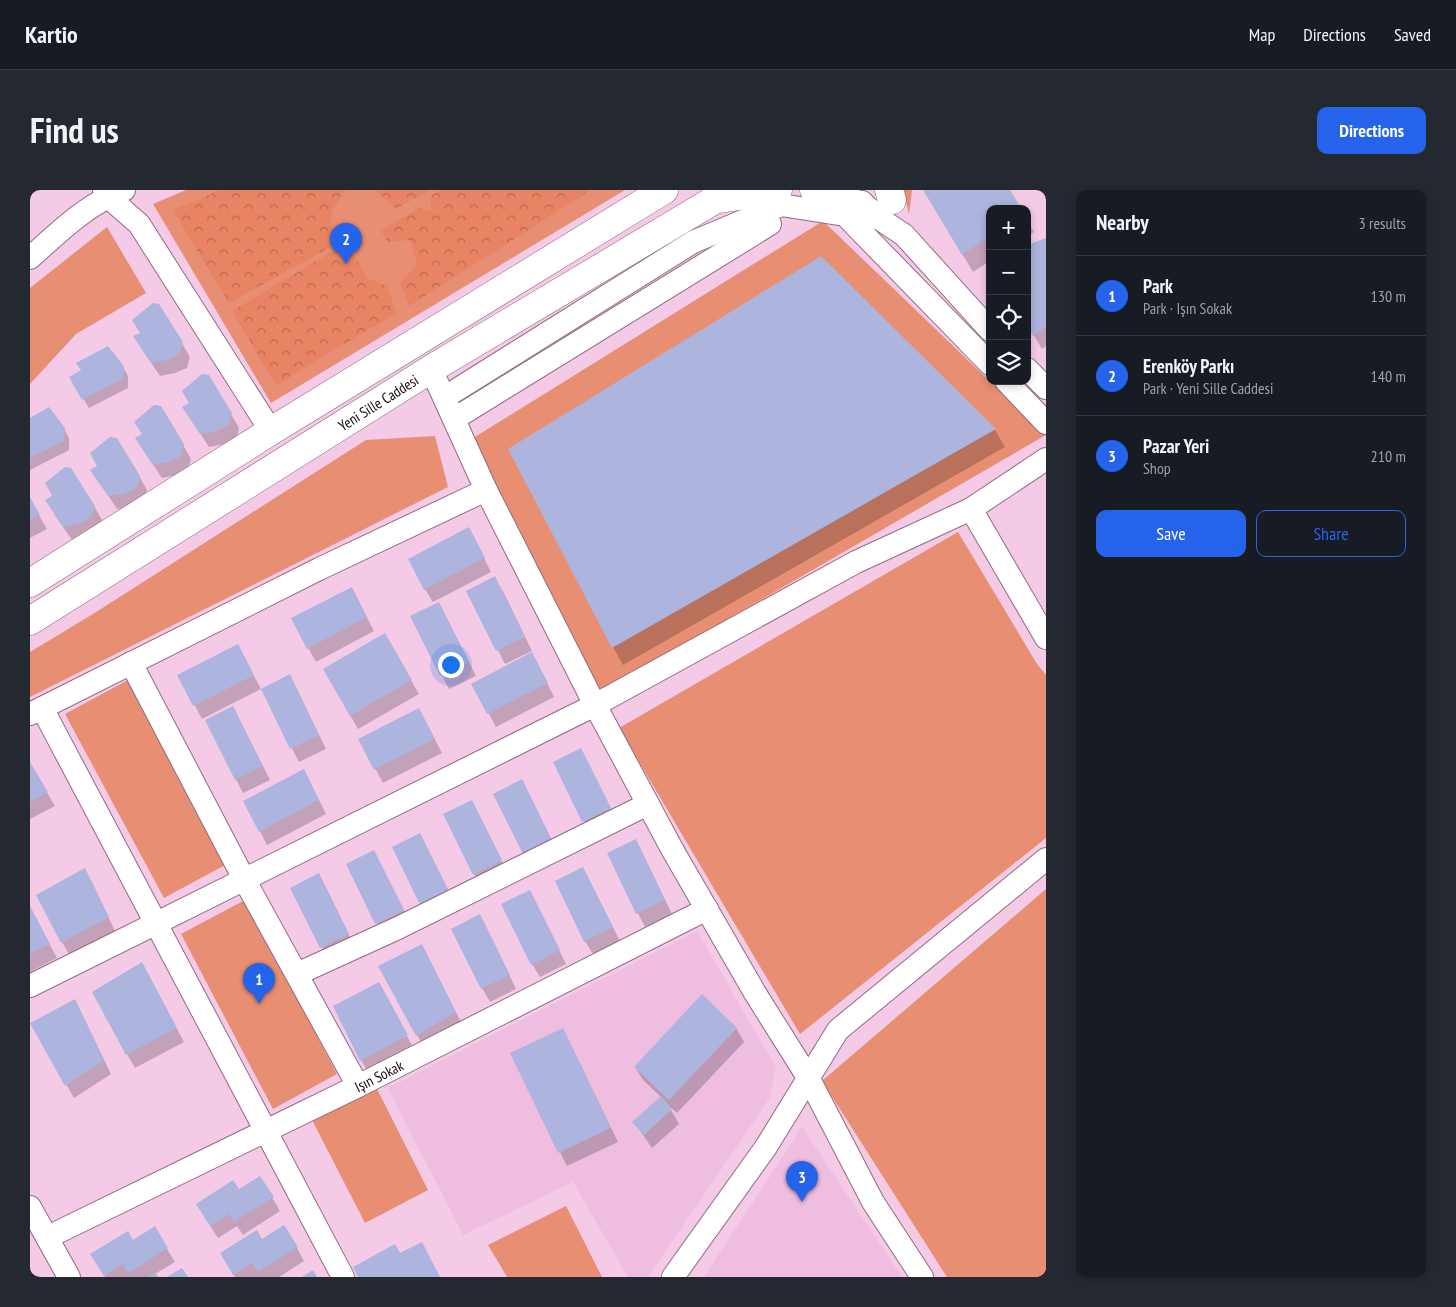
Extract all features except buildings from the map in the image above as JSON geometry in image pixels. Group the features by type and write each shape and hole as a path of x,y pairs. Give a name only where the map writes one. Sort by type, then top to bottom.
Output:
{"main road":[{"path":"30,584 275,426 664,190"},
{"path":"722,195 778,190"},
{"path":"814,190 884,199"},
{"name":"Yeni Sille Caddesi","path":"30,621 432,369 722,195"}],"street":[{"path":"30,258 74,219 111,192 139,224 275,426 647,190"},
{"path":"852,190 884,199 904,234 986,326"},
{"path":"450,394 693,242 781,205 845,215 986,360"},
{"path":"454,420 770,224"},
{"path":"432,369 486,490 595,705 648,804 755,993 809,1079 873,1202 922,1277"},
{"path":"1031,373 1046,388"},
{"path":"1010,385 1046,423"},
{"path":"30,986 595,705 856,562 971,509 1046,459"},
{"path":"342,1277 155,924 36,711 130,663 486,490"},
{"path":"971,509 1046,638"},
{"path":"130,663 244,879 358,1086"},
{"path":"297,974 398,928 648,804"},
{"path":"672,1277 766,1147 838,1030 1046,859"},
{"name":"Işın Sokak","path":"48,1237 358,1086 707,909"},
{"path":"30,1207 69,1277"}],"shaded area":[{"path":"186,190 625,190 271,403 153,204"},
{"path":"903,190 912,190 909,214"},
{"path":"823,221 986,377 986,385 994,385 1046,435 600,693 470,440"},
{"path":"107,227 146,293 76,334 30,384 30,288"},
{"path":"435,436 448,487 30,697 30,652 366,440"},
{"path":"958,532 1037,664 1046,675 1046,838 800,1034 619,728"},
{"path":"128,680 227,864 164,898 65,714"},
{"path":"1046,889 1046,1277 947,1277 822,1081"},
{"path":"245,900 337,1074 273,1109 181,934"},
{"path":"697,931 776,1068 769,1099 648,1277 628,1277 573,1182 463,1235 388,1088"},
{"path":"375,1085 428,1190 365,1223 311,1118"},
{"path":"802,1127 902,1277 704,1277"},
{"path":"566,1206 602,1277 507,1277 488,1245"}],"green space":[{"path":"220,190 345,190 331,212 332,229 345,239 229,303 173,210"},
{"path":"376,190 431,190 395,209"},
{"path":"441,190 591,190 409,306 400,283 417,264 410,240 388,242 381,231 419,208 431,211 431,195"},
{"path":"340,247 355,256 367,278 387,286 396,313 276,385 232,311"}],"place":[{"name":"Erenköy Parkı","path":"346,264"},
{"name":"Park","path":"259,1004"},
{"name":"Pazar Yeri","path":"802,1202"}]}
